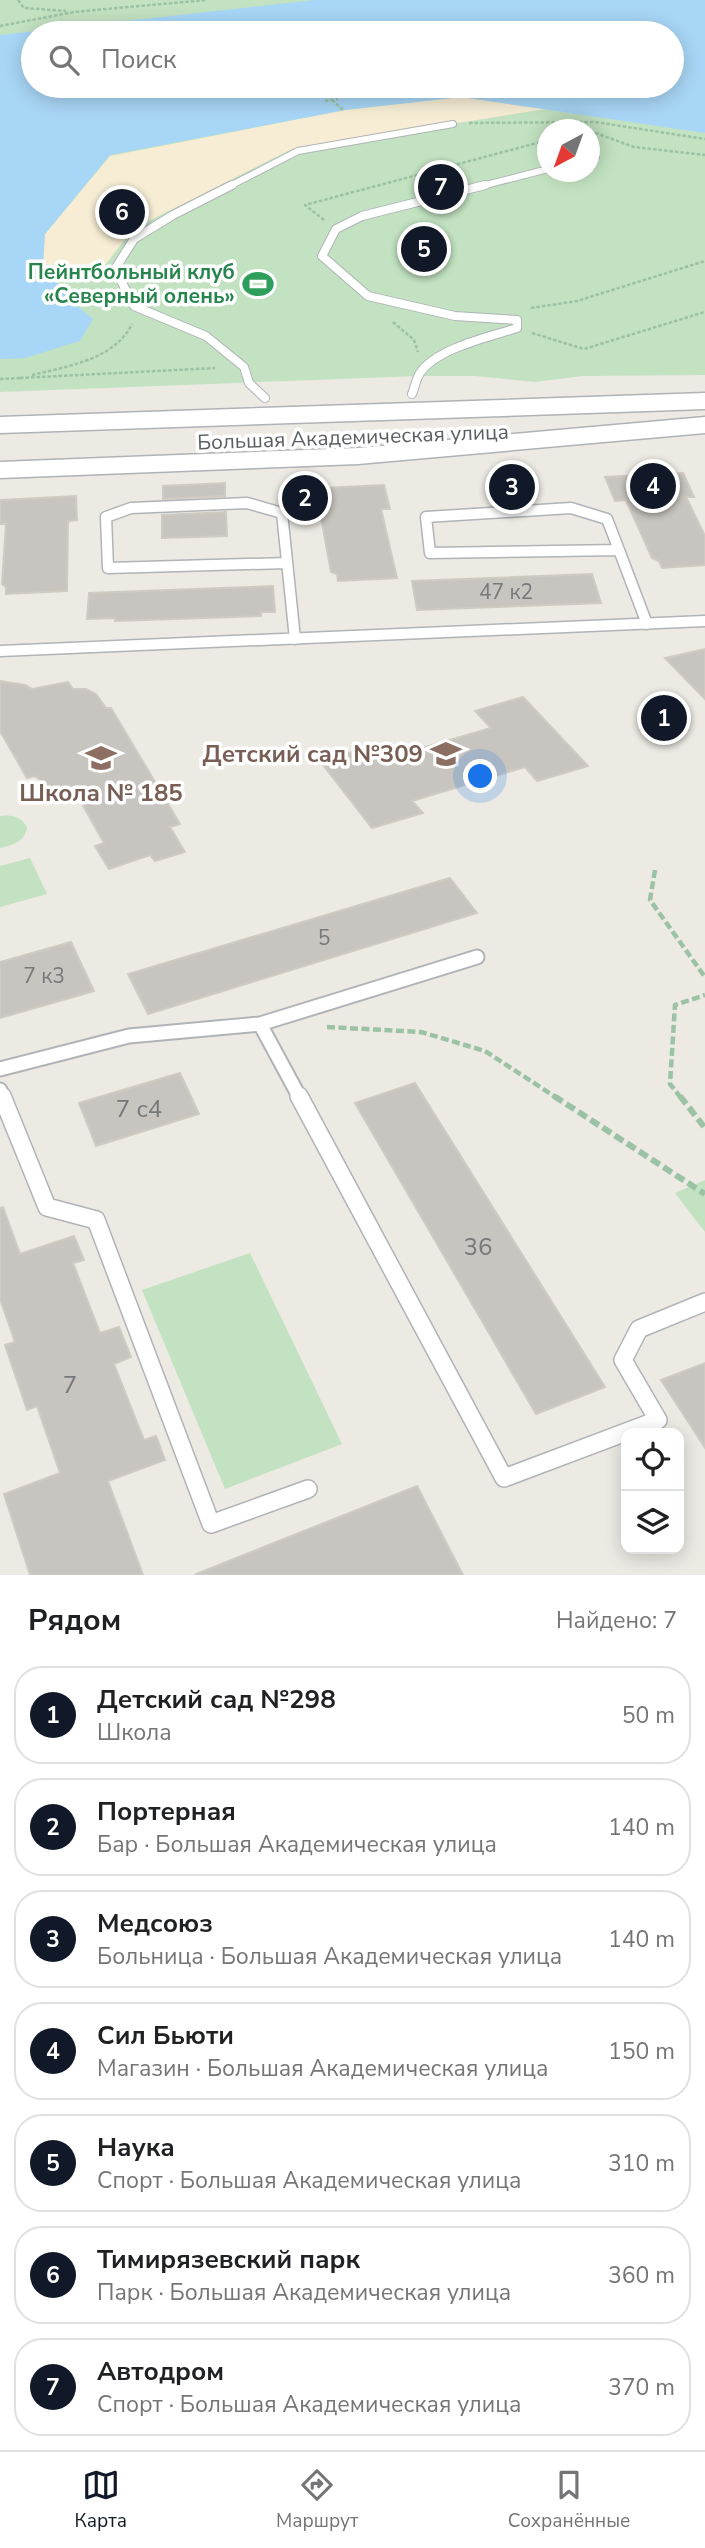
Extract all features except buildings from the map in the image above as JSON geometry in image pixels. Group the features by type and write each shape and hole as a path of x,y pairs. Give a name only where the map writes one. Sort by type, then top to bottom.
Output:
{"main road":[{"path":"0,404 586,392 705,399"},
{"name":"Большая Академическая улица","path":"0,425 705,399"},
{"path":"0,470 358,456 705,423"},
{"name":"Большая Академическая улица","path":"0,449 705,423"}],"lane":[{"path":"265,398 249,383 244,366 206,336 134,306 115,269 134,239 173,215 298,151 453,124"},
{"path":"517,324 455,316 368,296 322,256 336,229 362,216 537,172"},
{"path":"412,394 423,370 451,351 517,324"},
{"path":"287,563 108,568 106,517 131,508 247,503 282,513 295,639"},
{"path":"620,550 430,553 425,517 571,508 607,519 620,550 648,624"},
{"path":"0,651 705,621"},
{"path":"0,1069 129,1036 260,1024 477,957"},
{"path":"260,1024 504,1478 658,1420 623,1360 639,1329 705,1302"},
{"path":"0,1090 47,1207 96,1220 211,1524 308,1489"}],"path":[{"path":"18,0 24,8 74,12"},
{"path":"121,0 126,7"},
{"path":"26,21 74,12 206,0"},
{"path":"0,26 21,22"},
{"path":"325,101 338,99"},
{"path":"332,100 343,110"},
{"path":"453,124 595,122 705,139"},
{"path":"600,135 634,147 705,155"},
{"path":"336,229 305,205 537,143"},
{"path":"705,261 577,301 519,311 517,324 584,349 705,312"},
{"path":"368,296 379,310 414,340 423,370"},
{"path":"20,378 74,364 112,348 129,335 134,306"},
{"path":"0,379 244,366"},
{"path":"655,870 650,900 705,977"},
{"path":"705,995 675,1005 670,1084 705,1128"},
{"path":"313,1027 421,1032 485,1051 705,1194"}],"green space":[{"path":"0,0 705,0 705,375 583,376 534,382 475,376 0,392"},
{"path":"0,816 16,817 27,827 21,839 0,848"},
{"path":"30,858 47,894 0,907 0,866"},
{"path":"705,1180 705,1232 675,1193"},
{"path":"250,1253 342,1444 225,1489 142,1290"}],"sand":[{"path":"452,98 546,109 292,149 133,229 102,269 43,264 45,234 110,156 345,110"}],"water":[{"path":"314,0 705,0 705,133 468,98 684,98 684,21 126,21"},
{"path":"21,33 21,98 452,98 345,110 110,155 45,234 43,264 70,300 93,319 80,341 25,358 0,359 0,35"}],"place":[{"name":"Автодром","path":"441,187"},
{"name":"Тимирязевский парк","path":"122,212"},
{"name":"Наука","path":"424,249"},
{"name":"Пейнтбольный клуб «Северный олень»","path":"258,284"},
{"name":"Сил Бьюти","path":"653,486"},
{"name":"Медсоюз","path":"512,487"},
{"name":"Портерная","path":"305,498"},
{"name":"Детский сад №298","path":"664,718"},
{"name":"Детский сад №309","path":"446,754"},
{"name":"Школа № 185","path":"101,758"}]}
